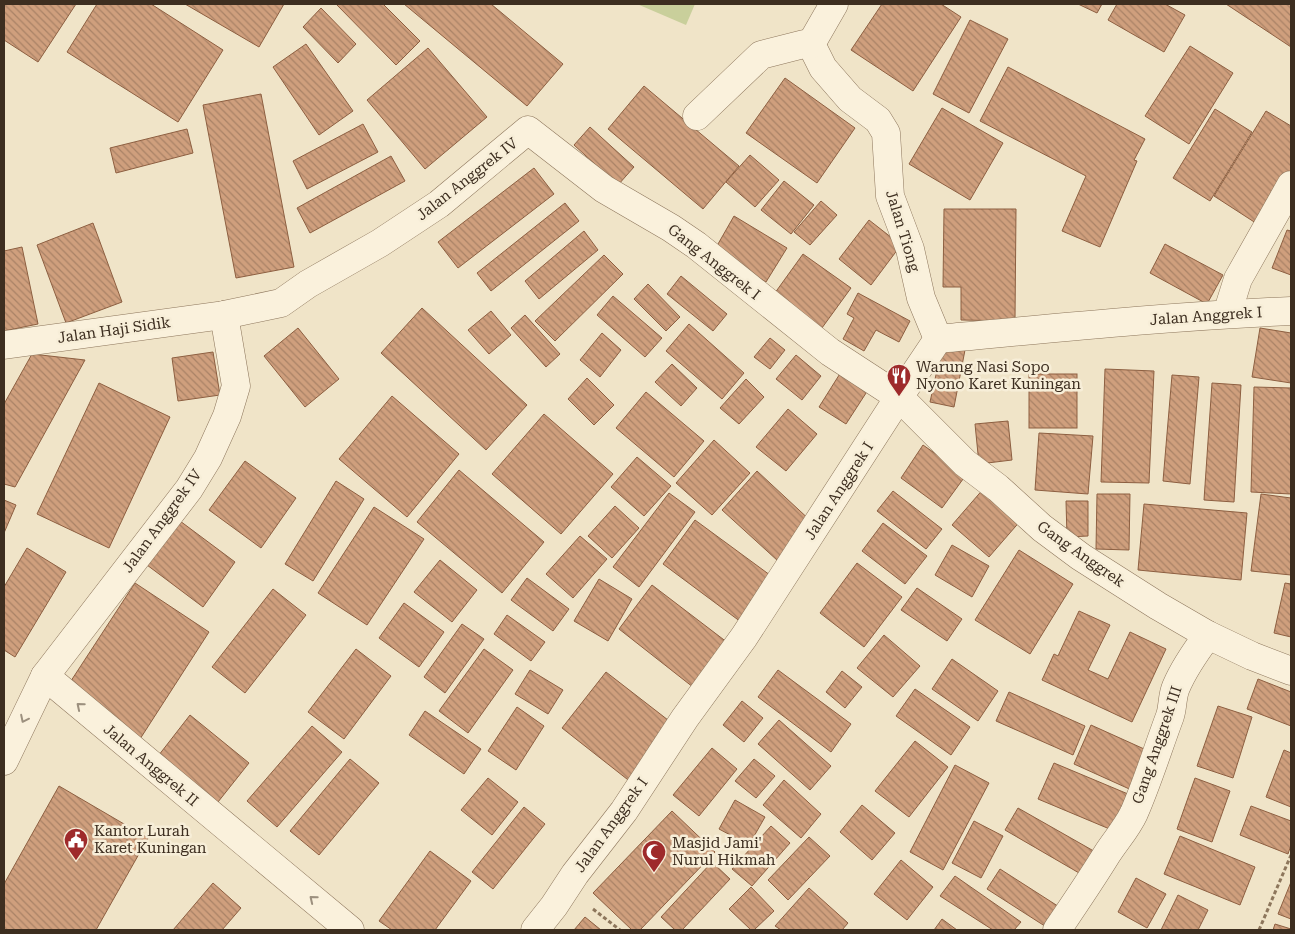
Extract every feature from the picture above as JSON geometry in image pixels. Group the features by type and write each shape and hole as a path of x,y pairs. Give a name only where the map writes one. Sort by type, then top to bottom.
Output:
{"street":[{"path":"697,116 760,55 811,44 834,4"},
{"name":"Jalan Tiong","path":"811,44 823,68 850,99 878,120 886,133 890,196 910,250 920,298 938,339"},
{"name":"Jalan Anggrek IV","path":"4,761 45,676 189,489 208,458 227,416 236,386 224,315 281,303 308,284 380,243 439,204 528,130"},
{"name":"Gang Anggrek I","path":"528,130 604,189 671,228 696,245 830,352 899,397"},
{"path":"1227,314 1238,280 1291,185"},
{"name":"Jalan Anggrek I","path":"535,930 554,906 575,874 624,811 685,718 744,637 938,339 1074,326 1291,311"},
{"name":"Jalan Haji Sidik","path":"4,345 224,315"},
{"name":"Gang Anggrek","path":"899,397 965,463 998,488 1042,528 1081,557 1208,635 1252,656 1291,671"},
{"name":"Gang Anggrek III","path":"1057,930 1120,838 1133,815 1152,770 1170,715 1175,689 1193,656 1208,635"},
{"name":"Jalan Anggrek II","path":"45,676 350,930"}],"path":[{"path":"1259,930 1291,855"}],"green space":[{"path":"637,4 695,4 686,25"}],"building":[{"path":"4,4 76,4 38,62 4,40"},
{"path":"97,4 151,4 223,50 178,122 67,52"},
{"path":"185,4 284,4 259,47"},
{"path":"336,4 383,4 420,41 396,65"},
{"path":"404,4 491,4 563,64 527,106"},
{"path":"882,4 941,4 961,17 913,91 851,50"},
{"path":"1078,4 1102,4 1097,13"},
{"path":"1117,4 1165,4 1185,15 1164,52 1108,20"},
{"path":"1226,4 1291,4 1291,47"},
{"path":"321,8 356,44 338,63 303,27"},
{"path":"970,20 1008,39 969,113 933,94"},
{"path":"306,44 353,111 319,135 273,67"},
{"path":"1190,46 1233,73 1189,144 1145,116"},
{"path":"428,48 487,117 425,169 367,100"},
{"path":"1008,67 1145,139 1134,160 1137,161 1100,247 1062,231 1086,176 980,121"},
{"path":"785,78 855,128 817,183 746,133"},
{"path":"644,86 739,166 703,209 608,129"},
{"path":"261,94 294,267 236,278 203,105"},
{"path":"942,108 1003,143 970,200 909,164"},
{"path":"1215,109 1252,132 1210,201 1173,178"},
{"path":"1266,111 1291,126 1291,179 1262,227 1214,196"},
{"path":"363,124 378,152 307,189 293,161"},
{"path":"590,127 634,167 618,185 574,145"},
{"path":"187,129 193,153 116,173 110,148"},
{"path":"750,155 779,180 755,207 726,182"},
{"path":"391,156 405,181 310,233 297,208"},
{"path":"534,168 554,194 458,268 438,242"},
{"path":"784,181 814,205 791,234 761,210"},
{"path":"821,201 837,215 810,245 794,232"},
{"path":"565,203 579,221 491,291 477,273"},
{"path":"944,209 1016,209 1015,321 961,320 961,287 943,287"},
{"path":"734,216 787,248 766,282 714,251"},
{"path":"869,220 901,245 871,285 839,259"},
{"path":"93,223 122,302 66,323 37,245"},
{"path":"1287,230 1291,231 1291,275 1272,268"},
{"path":"584,231 598,250 539,299 525,281"},
{"path":"1165,244 1223,275 1207,304 1150,273"},
{"path":"22,247 38,324 4,331 4,251"},
{"path":"803,254 851,288 819,332 772,297"},
{"path":"604,255 623,274 555,341 535,321"},
{"path":"681,276 727,314 713,331 667,294"},
{"path":"648,284 680,317 666,331 634,299"},
{"path":"858,293 910,321 899,342 876,330 864,351 843,339 854,318 847,314"},
{"path":"613,296 662,338 645,357 597,315"},
{"path":"422,308 527,405 486,450 381,353"},
{"path":"491,311 511,335 489,354 468,330"},
{"path":"525,315 560,354 546,367 511,328"},
{"path":"689,324 744,373 722,399 666,351"},
{"path":"298,328 339,379 305,407 264,356"},
{"path":"1260,328 1291,333 1291,383 1252,377"},
{"path":"602,333 621,350 600,377 580,360"},
{"path":"770,338 785,350 770,369 754,357"},
{"path":"965,350 954,407 930,402 941,352"},
{"path":"213,352 220,395 178,401 172,358"},
{"path":"32,354 85,360 15,487 4,484 4,404"},
{"path":"796,355 821,376 802,400 776,379"},
{"path":"672,364 697,388 681,406 655,382"},
{"path":"1105,369 1154,371 1149,483 1101,482"},
{"path":"841,372 868,390 846,424 819,407"},
{"path":"1029,374 1077,374 1077,428 1029,428"},
{"path":"1172,375 1199,377 1190,484 1163,481"},
{"path":"587,378 614,405 594,425 568,399"},
{"path":"746,379 764,397 739,424 720,408"},
{"path":"99,383 170,417 109,548 37,514"},
{"path":"1212,383 1241,385 1234,502 1204,500"},
{"path":"1254,387 1291,388 1291,494 1251,492"},
{"path":"646,392 704,441 674,477 616,428"},
{"path":"392,396 459,454 407,517 339,459"},
{"path":"788,409 817,434 786,471 756,447"},
{"path":"544,414 613,474 561,534 492,474"},
{"path":"1008,421 1012,460 979,464 975,424"},
{"path":"1039,433 1093,436 1088,494 1035,490"},
{"path":"714,440 750,473 712,515 676,483"},
{"path":"923,445 966,475 942,508 901,478"},
{"path":"637,457 671,486 644,516 611,487"},
{"path":"245,461 296,498 261,548 209,510"},
{"path":"459,470 544,542 502,593 417,522"},
{"path":"757,471 813,523 778,561 722,510"},
{"path":"336,481 364,499 313,581 285,564"},
{"path":"985,487 1022,519 989,557 952,525"},
{"path":"893,491 942,529 926,549 877,511"},
{"path":"669,493 695,512 639,587 613,567"},
{"path":"1097,494 1130,494 1129,550 1096,549"},
{"path":"1261,494 1291,498 1291,575 1251,571"},
{"path":"4,500 16,505 4,533"},
{"path":"1066,501 1088,501 1088,536 1067,537"},
{"path":"1144,504 1247,513 1241,580 1138,570"},
{"path":"615,506 639,528 612,558 588,536"},
{"path":"374,507 424,539 367,625 318,593"},
{"path":"176,518 235,562 203,607 143,562"},
{"path":"695,520 774,578 741,622 663,564"},
{"path":"883,523 927,556 905,584 862,551"},
{"path":"580,536 607,559 573,598 546,574"},
{"path":"952,545 989,566 972,597 935,575"},
{"path":"27,548 66,572 15,657 4,650 4,587"},
{"path":"1019,550 1073,584 1030,654 975,620"},
{"path":"440,560 477,590 452,622 414,592"},
{"path":"857,563 902,597 864,647 820,613"},
{"path":"527,578 569,609 553,631 511,600"},
{"path":"599,579 632,599 608,641 574,621"},
{"path":"135,583 209,632 140,739 65,690"},
{"path":"1285,583 1291,584 1291,637 1274,633"},
{"path":"652,585 732,646 698,691 619,629"},
{"path":"917,588 962,619 947,641 901,610"},
{"path":"273,589 306,615 245,693 212,667"},
{"path":"404,603 444,632 419,667 379,638"},
{"path":"1079,611 1110,625 1088,670 1108,679 1130,632 1166,649 1132,722 1042,680 1054,654 1058,656"},
{"path":"507,615 545,642 531,661 494,634"},
{"path":"462,624 484,639 445,693 424,677"},
{"path":"884,635 920,666 893,697 857,668"},
{"path":"356,649 391,676 344,739 308,712"},
{"path":"484,649 513,670 468,733 439,711"},
{"path":"952,659 998,691 978,721 932,689"},
{"path":"530,670 563,690 548,714 515,694"},
{"path":"778,670 851,724 831,752 758,697"},
{"path":"842,671 862,687 845,708 826,692"},
{"path":"606,672 677,727 632,783 562,728"},
{"path":"1258,679 1291,692 1291,726 1247,709"},
{"path":"915,689 970,727 951,755 896,716"},
{"path":"1009,692 1085,726 1073,755 996,721"},
{"path":"742,701 763,718 744,742 723,725"},
{"path":"1218,706 1252,717 1233,778 1197,766"},
{"path":"517,707 544,726 516,770 488,751"},
{"path":"425,711 481,749 464,774 409,735"},
{"path":"190,715 249,763 214,807 155,760"},
{"path":"779,720 831,766 810,790 758,744"},
{"path":"1091,725 1153,753 1136,792 1074,764"},
{"path":"312,726 342,752 277,827 247,801"},
{"path":"915,741 948,767 909,817 875,791"},
{"path":"712,748 737,769 699,816 673,795"},
{"path":"1284,750 1291,753 1291,807 1266,797"},
{"path":"350,759 379,783 319,855 290,831"},
{"path":"754,759 775,776 756,798 735,781"},
{"path":"1054,763 1128,794 1112,830 1038,799"},
{"path":"955,765 989,783 943,870 910,852"},
{"path":"488,778 518,802 492,835 461,810"},
{"path":"1195,778 1230,791 1212,842 1177,829"},
{"path":"784,780 821,814 801,838 763,805"},
{"name":"Kantor Lurah Karet Kuningan","path":"59,786 148,838 96,930 4,930 4,884"},
{"path":"735,800 765,817 749,845 719,829"},
{"path":"862,805 895,833 872,860 840,832"},
{"path":"1251,806 1291,821 1291,845 1288,854 1240,835"},
{"path":"524,807 545,824 493,889 472,872"},
{"path":"1018,808 1099,854 1086,877 1005,830"},
{"name":"Masjid Jami' Nurul Hikmah","path":"672,811 715,852 640,930 632,930 593,893"},
{"path":"974,821 1003,836 981,878 952,863"},
{"path":"771,826 790,843 752,886 732,869"},
{"path":"1180,836 1255,867 1240,905 1164,874"},
{"path":"809,837 830,856 788,900 768,880"},
{"path":"430,851 471,881 435,930 392,930 379,921"},
{"path":"901,860 933,887 907,920 874,894"},
{"path":"712,862 730,879 682,930 675,930 661,917"},
{"path":"1000,869 1064,910 1051,930 987,889"},
{"path":"955,876 1021,922 1014,930 993,930 940,896"},
{"path":"1136,878 1166,894 1147,928 1118,912"},
{"path":"1291,882 1291,919 1278,914"},
{"path":"213,883 241,908 222,930 173,930"},
{"path":"751,887 774,911 754,930 751,930 729,909"},
{"path":"809,888 848,923 842,930 781,930 775,926"},
{"path":"1178,895 1208,910 1198,930 1161,930"},
{"path":"585,917 601,930 574,930"},
{"path":"942,919 957,930 934,930"},
{"path":"1275,924 1291,929 1291,930 1273,930"}],"place":[{"name":"Warung Nasi Sopo Nyono Karet Kuningan","path":"899,397"},
{"name":"Kantor Lurah Karet Kuningan","path":"76,861"},
{"name":"Masjid Jami' Nurul Hikmah","path":"654,873"}]}
